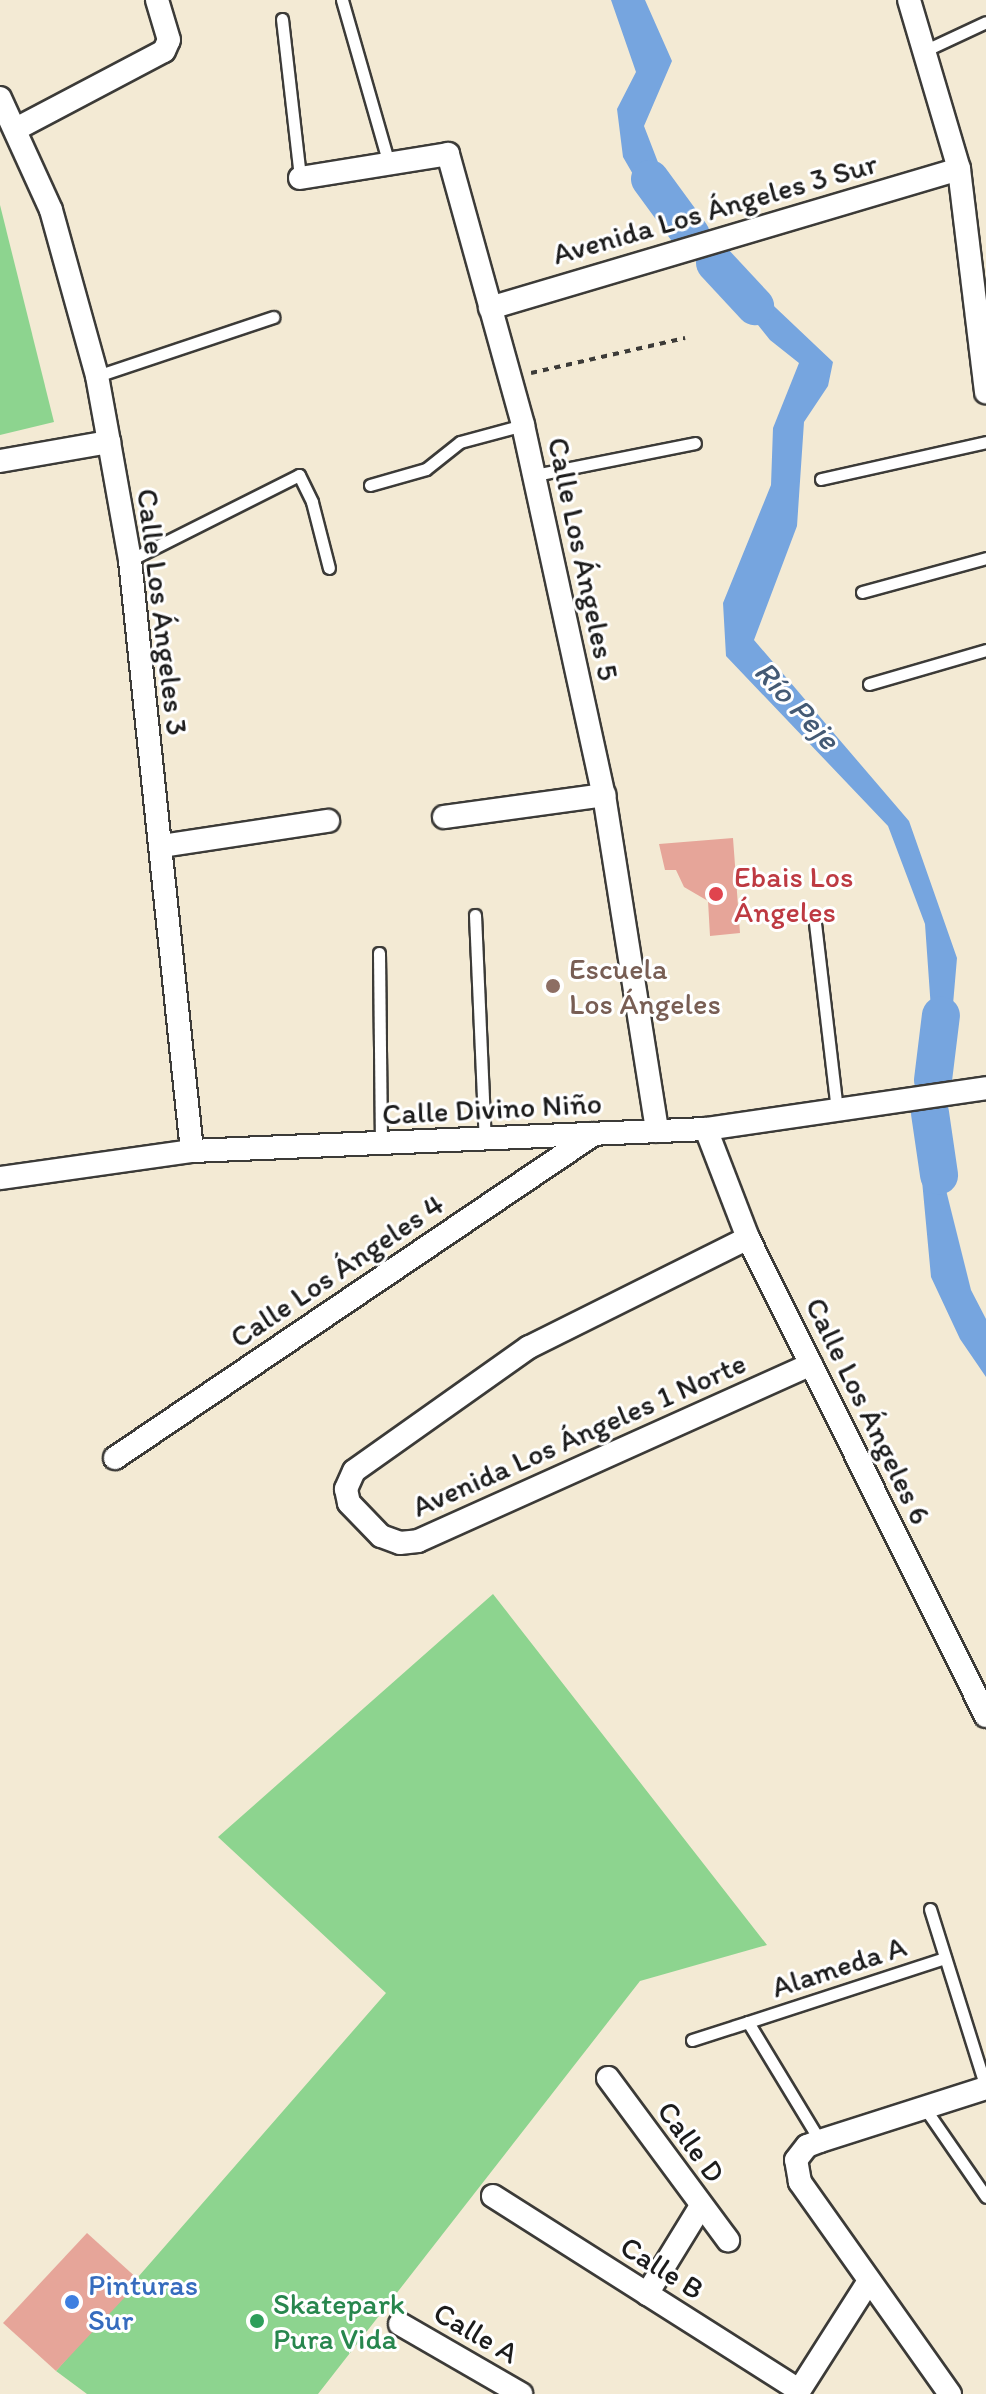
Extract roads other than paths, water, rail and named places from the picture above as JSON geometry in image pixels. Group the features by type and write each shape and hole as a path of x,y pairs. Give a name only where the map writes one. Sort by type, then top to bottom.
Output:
{"street":[{"path":"16,129 164,51 169,40 157,0"},
{"path":"909,0 959,169 986,392"},
{"name":"Calle Los Ángeles 3","path":"0,98 51,210 97,376 130,560 192,1151"},
{"name":"Calle Los Ángeles 5","path":"300,178 448,154 523,425 604,795 657,1131"},
{"name":"Avenida Los Ángeles 3 Sur","path":"490,308 959,169"},
{"path":"0,461 109,442"},
{"path":"444,817 604,795"},
{"path":"162,846 328,821"},
{"name":"Calle Divino Niño","path":"0,1178 192,1151 706,1129 986,1088"},
{"name":"Calle Los Ángeles 6","path":"706,1129 748,1238 986,1716"},
{"name":"Calle Los Ángeles 4","path":"115,1458 594,1134"},
{"name":"Avenida Los Ángeles 1 Norte","path":"748,1238 529,1347 354,1471 346,1489 349,1503 381,1536 400,1543 418,1541 811,1364"},
{"name":"Calle D","path":"608,2078 728,2240"},
{"path":"950,2394 800,2182 796,2160 807,2146 820,2141 986,2088"},
{"name":"Calle B","path":"493,2196 798,2392"},
{"path":"647,2294 701,2206"},
{"path":"798,2392 869,2281"},
{"name":"Calle A","path":"400,2324 521,2394"}],"lane":[{"path":"342,0 389,164"},
{"path":"282,19 300,178"},
{"path":"924,51 986,22"},
{"path":"97,376 273,317"},
{"path":"370,485 426,469 460,442 523,425"},
{"path":"821,479 986,442"},
{"path":"535,475 695,443"},
{"path":"130,560 299,475 312,502 329,568"},
{"path":"862,592 986,558"},
{"path":"869,684 986,650"},
{"path":"475,915 485,1140"},
{"path":"815,923 837,1111"},
{"path":"379,953 381,1145"},
{"path":"930,1909 986,2088"},
{"name":"Alameda A","path":"692,2040 945,1958"},
{"name":"Alameda A","path":"748,2022 820,2141"},
{"path":"924,2107 986,2197"}],"water":[{"path":"611,0 645,0 672,61 644,126 681,222 649,202 623,157 617,109 636,72"},
{"path":"722,269 737,271 833,362 828,386 804,422 797,526 754,640 909,821 957,958 952,1016 935,1066 925,924 888,826 726,656 723,603 771,485 773,428 799,363 770,340 722,280"},
{"path":"930,1126 971,1290 986,1319 986,1377 960,1339 931,1277 920,1159"}],"waterway":[{"name":"Río Peje","path":"650,179 691,235"},
{"name":"Río Peje","path":"715,263 755,306"},
{"name":"Río Peje","path":"933,1080 941,1015"},
{"name":"Río Peje","path":"930,1113 939,1175"}],"place":[{"name":"Ebais Los Ángeles","path":"716,894"},
{"name":"Escuela Los Ángeles","path":"553,986"},
{"name":"Pinturas Sur","path":"72,2302"},
{"name":"Skatepark Pura Vida","path":"257,2321"}]}
